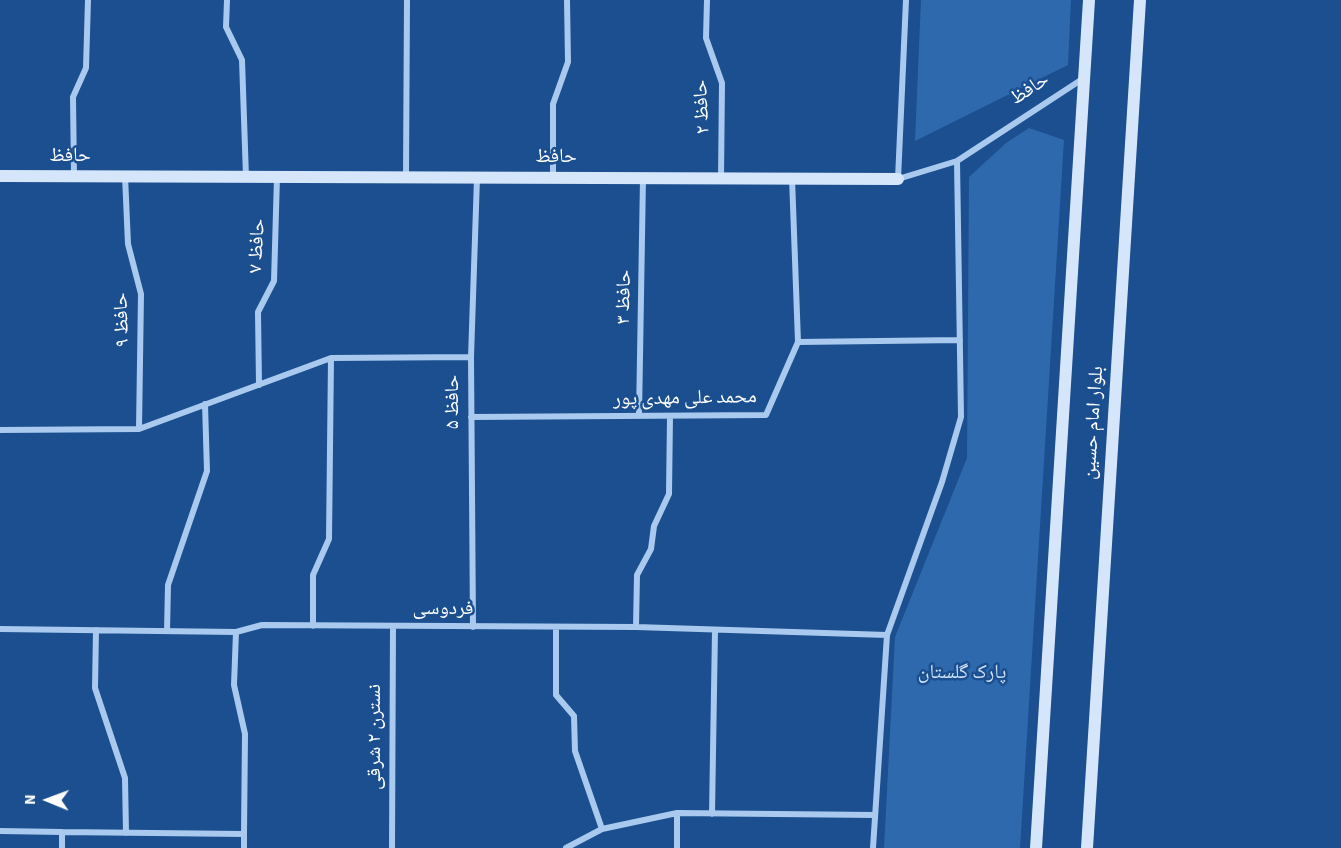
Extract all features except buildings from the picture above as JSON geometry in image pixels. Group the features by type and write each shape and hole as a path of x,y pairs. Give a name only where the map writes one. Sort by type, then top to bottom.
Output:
{"main road":[{"name":"بلوار امام حسین","path":"1036,848 1089,0"},
{"name":"بلوار امام حسین","path":"1087,848 1140,0"},
{"name":"حافظ","path":"0,176 898,179"}],"street":[{"path":"74,176 73,97 86,68 88,0"},
{"path":"227,0 226,27 242,60 246,177"},
{"path":"406,177 407,0"},
{"path":"552,178 553,104 568,62 567,0"},
{"name":"حافظ ۲","path":"707,0 706,38 722,83 721,178"},
{"path":"898,179 906,0"},
{"name":"حافظ","path":"898,179 957,161 1085,78"},
{"path":"873,848 887,635 942,482 961,417 957,161"},
{"name":"حافظ ۹","path":"125,176 128,244 141,294 139,429"},
{"name":"حافظ ۷","path":"259,385 258,312 274,280 278,177"},
{"name":"حافظ ۵","path":"473,627 471,357 477,177"},
{"name":"حافظ ۳","path":"639,416 644,178"},
{"path":"792,178 798,342 960,339"},
{"name":"محمد علی مهدی پور","path":"471,417 766,415 798,342"},
{"path":"0,430 139,429 331,358 471,357"},
{"path":"313,626 313,575 329,539 331,358"},
{"path":"167,631 168,585 207,471 205,404"},
{"path":"636,627 636,575 651,549 654,526 669,495 670,416"},
{"name":"فردوسی","path":"0,629 236,632 262,625 636,627 887,635"},
{"name":"نسترن ۲ شرقی","path":"392,848 393,626"},
{"path":"556,627 556,695 574,716 575,751 602,829"},
{"path":"96,630 95,688 125,778 126,833"},
{"path":"712,814 715,630"},
{"path":"236,632 234,685 245,734 244,848"},
{"path":"566,848 602,829 677,813 875,815"},
{"path":"677,813 677,848"},
{"path":"0,831 244,834"},
{"path":"62,832 62,848"}],"green space":[{"path":"921,0 1071,0 1068,65 915,141"},
{"name":"پارک گلستان","path":"1029,128 1064,140 1020,848 884,848 895,637 967,458 969,177 1006,143"}]}
